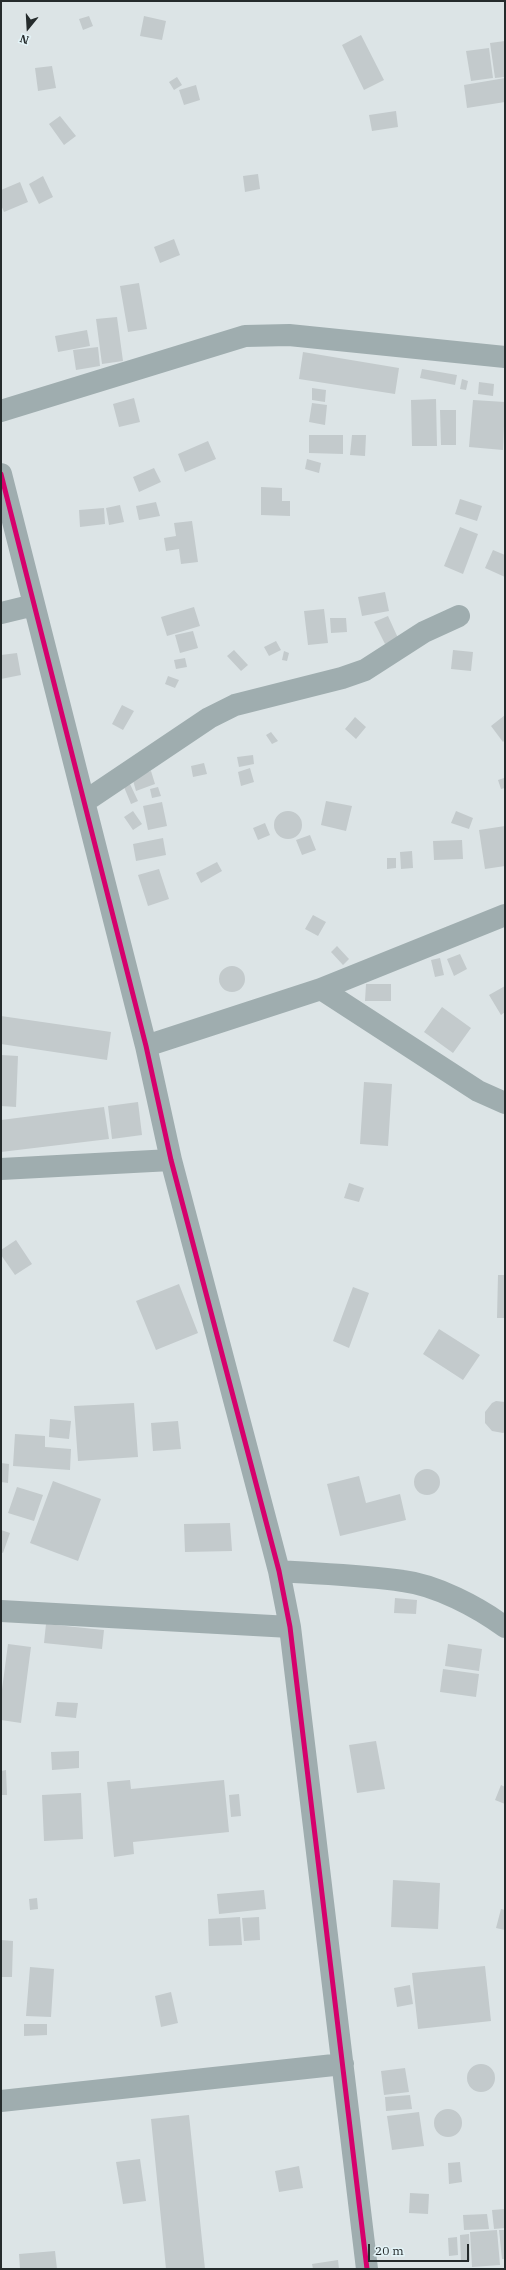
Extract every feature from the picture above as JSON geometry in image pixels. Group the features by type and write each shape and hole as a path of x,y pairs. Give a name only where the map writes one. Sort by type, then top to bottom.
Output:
{"street":[{"path":"1,411 245,336 289,335 505,357"},
{"path":"1,474 146,1046 171,1160 279,1572 290,1627 367,2269"},
{"path":"1,613 34,605"},
{"path":"84,802 209,718 235,705 342,678 365,670 424,632 459,616"},
{"path":"146,1046 321,989 505,915"},
{"path":"321,989 478,1091 505,1103"},
{"path":"1,1169 171,1160"},
{"path":"279,1572 405,1581 452,1596 491,1616 505,1627"},
{"path":"1,1611 290,1627"},
{"path":"1,2101 343,2064"}],"building":[{"path":"89,16 93,26 83,30 79,19"},
{"path":"144,16 166,21 162,40 140,36"},
{"path":"361,35 384,80 364,90 342,45"},
{"path":"505,41 505,77 495,78 490,43"},
{"path":"489,48 493,78 471,81 466,51"},
{"path":"52,66 56,88 38,91 35,68"},
{"path":"177,77 182,85 174,90 169,82"},
{"path":"505,78 505,102 467,108 464,85"},
{"path":"196,85 200,100 184,105 179,90"},
{"path":"396,111 398,127 372,131 369,115"},
{"path":"60,116 76,136 64,145 49,124"},
{"path":"258,174 260,189 245,192 243,176"},
{"path":"43,176 53,197 39,204 29,184"},
{"path":"20,182 28,202 4,212 1,205 1,190"},
{"path":"174,239 180,255 160,263 154,247"},
{"path":"139,283 147,329 128,332 120,286"},
{"path":"117,317 123,361 102,364 96,319"},
{"path":"87,330 90,346 58,352 55,336"},
{"path":"98,347 100,366 76,370 73,350"},
{"path":"303,352 399,368 395,394 299,379"},
{"path":"422,369 457,375 455,385 420,378"},
{"path":"462,379 468,381 466,390 460,389"},
{"path":"479,382 494,384 493,396 478,394"},
{"path":"312,388 326,390 325,402 312,400"},
{"path":"134,398 140,422 119,427 113,404"},
{"path":"436,399 437,446 412,446 411,400"},
{"path":"473,400 505,402 503,450 469,447"},
{"path":"312,403 327,405 325,425 309,422"},
{"path":"440,410 456,410 456,445 441,445"},
{"path":"309,435 343,435 343,454 309,453"},
{"path":"352,435 366,435 365,456 350,455"},
{"path":"208,441 216,459 185,472 178,454"},
{"path":"307,459 321,463 319,473 305,469"},
{"path":"154,468 161,482 139,492 133,477"},
{"path":"261,487 282,488 282,501 290,501 290,516 261,515"},
{"path":"460,499 482,506 477,521 455,514"},
{"path":"156,502 160,516 139,520 136,506"},
{"path":"120,505 124,522 109,525 106,508"},
{"path":"104,508 105,524 80,527 79,510"},
{"path":"192,521 198,562 181,564 179,549 166,551 164,538 176,536 174,523"},
{"path":"460,527 478,534 463,574 444,566"},
{"path":"493,550 505,555 505,577 485,568"},
{"path":"385,592 389,611 362,616 358,597"},
{"path":"194,607 200,626 167,636 161,617"},
{"path":"324,609 328,643 308,645 304,611"},
{"path":"388,616 398,638 385,644 374,622"},
{"path":"330,618 346,618 347,632 331,633"},
{"path":"193,631 198,648 180,653 175,635"},
{"path":"276,641 281,650 269,656 264,647"},
{"path":"234,650 248,665 241,671 227,656"},
{"path":"453,650 473,652 471,671 451,669"},
{"path":"284,651 289,653 287,661 282,660"},
{"path":"17,653 21,675 1,679 1,655"},
{"path":"185,658 187,667 176,669 174,660"},
{"path":"168,676 179,680 175,688 165,684"},
{"path":"122,705 134,711 123,730 112,724"},
{"path":"505,715 505,740 503,742 491,726"},
{"path":"355,717 366,727 356,739 345,729"},
{"path":"271,732 278,741 272,744 266,735"},
{"path":"253,755 254,764 239,767 237,757"},
{"path":"204,763 207,774 193,777 191,766"},
{"path":"250,768 254,782 241,786 238,772"},
{"path":"151,771 155,784 136,791 132,777"},
{"path":"504,778 505,788 501,789 498,780"},
{"path":"130,784 138,801 131,804 124,787"},
{"path":"158,787 161,796 152,798 150,789"},
{"path":"326,801 352,806 346,831 321,825"},
{"path":"162,802 167,826 148,830 143,806"},
{"path":"133,811 142,824 133,830 124,817"},
{"path":"288,811 298,815 302,825 298,835 288,839 278,835 274,825 278,815"},
{"path":"456,811 473,818 469,829 451,823"},
{"path":"265,823 270,835 258,840 253,828"},
{"path":"505,826 505,866 485,869 479,830"},
{"path":"310,835 316,850 302,855 296,840"},
{"path":"163,838 166,855 136,861 133,844"},
{"path":"462,840 463,859 434,860 433,841"},
{"path":"412,851 413,868 401,869 400,852"},
{"path":"387,858 396,858 396,868 387,869"},
{"path":"217,862 222,871 201,883 196,873"},
{"path":"159,869 169,899 148,906 138,875"},
{"path":"313,915 326,922 318,936 305,929"},
{"path":"337,946 349,959 343,965 331,952"},
{"path":"460,954 467,969 454,976 447,959"},
{"path":"440,958 444,975 435,977 431,960"},
{"path":"232,966 241,970 245,979 241,988 232,992 223,988 219,979 223,970"},
{"path":"366,984 391,984 391,1001 365,1001"},
{"path":"505,986 505,1012 501,1015 489,995"},
{"path":"442,1007 471,1028 453,1053 424,1032"},
{"path":"1,1016 111,1032 107,1060 1,1044"},
{"path":"1,1055 18,1056 16,1107 1,1106"},
{"path":"364,1082 392,1084 388,1146 360,1144"},
{"path":"138,1102 142,1135 112,1139 108,1106"},
{"path":"104,1107 109,1139 1,1152 1,1120"},
{"path":"349,1183 364,1188 359,1202 344,1198"},
{"path":"16,1240 32,1264 15,1275 1,1255 1,1250"},
{"path":"498,1275 505,1275 505,1318 497,1318"},
{"path":"179,1284 198,1333 156,1350 136,1301"},
{"path":"353,1287 369,1293 349,1348 333,1341"},
{"path":"439,1329 480,1355 463,1380 423,1354"},
{"path":"496,1401 505,1402 505,1432 503,1433 492,1431 485,1423 485,1412 492,1403"},
{"path":"134,1403 138,1457 78,1461 74,1406"},
{"path":"50,1419 71,1421 69,1439 49,1437"},
{"path":"178,1421 181,1449 153,1451 151,1423"},
{"path":"15,1434 45,1436 45,1447 71,1449 70,1470 13,1466"},
{"path":"1,1463 9,1464 8,1483 1,1482"},
{"path":"427,1469 436,1473 440,1482 436,1491 427,1495 418,1491 414,1482 418,1473"},
{"path":"359,1476 366,1503 400,1494 406,1520 340,1536 327,1484"},
{"path":"53,1481 101,1499 78,1561 30,1543"},
{"path":"17,1487 43,1495 34,1521 8,1513"},
{"path":"230,1523 232,1551 185,1552 184,1524"},
{"path":"1,1530 10,1533 3,1553 1,1552"},
{"path":"395,1598 417,1600 416,1614 394,1613"},
{"path":"46,1624 104,1630 102,1649 44,1643"},
{"path":"8,1644 31,1647 21,1723 1,1720 1,1697"},
{"path":"448,1644 482,1649 479,1671 445,1666"},
{"path":"443,1669 479,1674 476,1697 440,1692"},
{"path":"57,1702 78,1703 76,1718 55,1716"},
{"path":"376,1741 385,1789 357,1793 349,1745"},
{"path":"79,1751 79,1768 52,1770 51,1752"},
{"path":"6,1770 7,1795 1,1795 1,1771"},
{"path":"130,1780 131,1789 224,1780 229,1832 133,1842 134,1854 114,1857 107,1782"},
{"path":"501,1785 505,1787 505,1804 495,1800"},
{"path":"81,1793 83,1839 44,1841 42,1795"},
{"path":"239,1794 241,1816 231,1817 229,1795"},
{"path":"393,1880 440,1883 438,1929 391,1927"},
{"path":"264,1890 266,1909 219,1914 217,1894"},
{"path":"37,1898 38,1909 30,1910 29,1899"},
{"path":"501,1909 505,1910 505,1930 496,1928"},
{"path":"240,1917 242,1945 209,1946 208,1919"},
{"path":"259,1917 260,1940 244,1941 242,1918"},
{"path":"1,1940 13,1941 12,1977 1,1977"},
{"path":"485,1966 491,2021 418,2029 412,1973"},
{"path":"30,1967 54,1969 51,2017 26,2016"},
{"path":"410,1985 413,2004 397,2007 394,1988"},
{"path":"171,1992 178,2023 161,2027 155,1996"},
{"path":"24,2024 47,2024 47,2035 24,2036"},
{"path":"481,2064 491,2068 495,2078 491,2088 481,2092 471,2088 467,2078 471,2068"},
{"path":"405,2068 409,2092 384,2095 381,2071"},
{"path":"410,2095 412,2109 386,2111 385,2097"},
{"path":"448,2109 458,2113 462,2123 458,2133 448,2137 438,2133 434,2123 438,2113"},
{"path":"419,2112 424,2146 392,2150 387,2116"},
{"path":"189,2115 205,2269 166,2269 151,2119"},
{"path":"140,2159 146,2201 123,2204 116,2162"},
{"path":"460,2162 462,2182 449,2184 448,2163"},
{"path":"299,2166 303,2188 279,2192 275,2171"},
{"path":"410,2193 429,2194 428,2214 409,2213"},
{"path":"505,2209 505,2228 494,2229 492,2210"},
{"path":"487,2214 489,2229 464,2230 463,2215"},
{"path":"497,2230 500,2265 472,2267 470,2232"},
{"path":"499,2230 505,2230 505,2259 502,2259"},
{"path":"469,2234 470,2261 461,2262 460,2235"},
{"path":"457,2237 458,2255 449,2256 448,2238"},
{"path":"55,2251 57,2269 20,2269 19,2254"},
{"path":"338,2260 339,2269 313,2269 312,2264"}],"cycle path":[{"path":"1,474 146,1046 171,1160 279,1571 290,1627 367,2269"}]}
